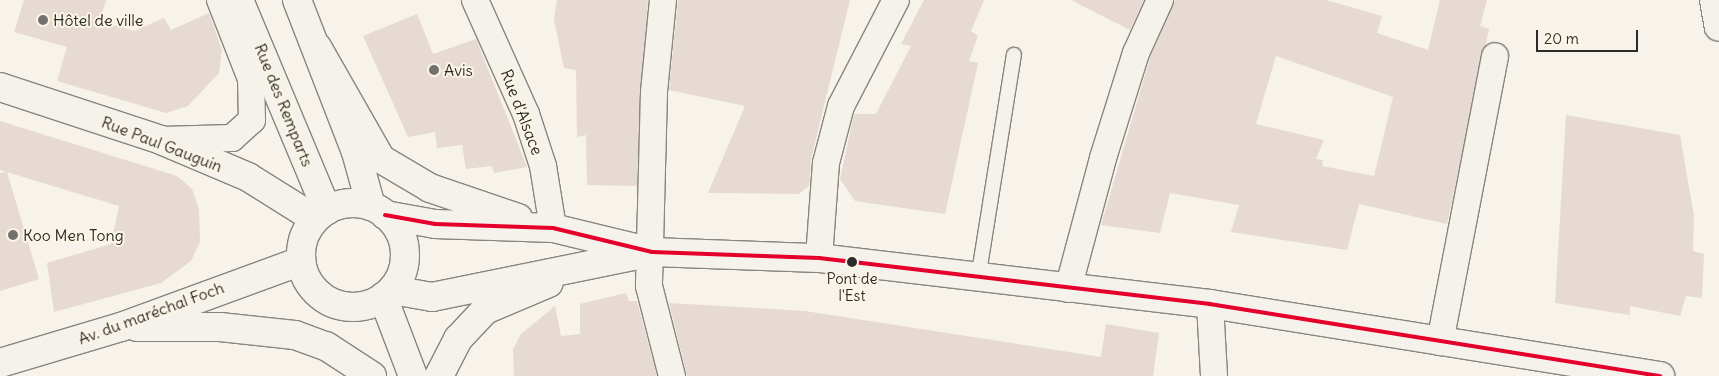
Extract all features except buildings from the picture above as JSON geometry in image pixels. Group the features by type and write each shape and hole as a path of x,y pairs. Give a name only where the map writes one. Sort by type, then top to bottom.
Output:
{"main road":[{"name":"Rue des Remparts","path":"239,0 321,214"},
{"path":"297,0 378,211 402,237 404,251 404,265 388,293 367,305 331,302 316,292 301,261 303,238 321,214 356,204 378,211 435,224 553,228"},
{"path":"1714,0 1719,27"},
{"path":"316,46 381,158 401,174 465,201 553,228 652,252 819,258 978,279 1210,304 1660,376"},
{"name":"Rue Paul Gauguin","path":"0,88 161,140 248,177 321,214"},
{"path":"388,293 432,297 652,252"},
{"name":"Av. du maréchal Foch","path":"0,363 121,327 301,261"},
{"path":"439,376 458,339 485,310 599,262"},
{"path":"388,293 413,376"},
{"path":"121,327 220,328 295,335 326,346 372,376"}],"street":[{"path":"161,140 232,138 252,120 251,79 220,0"},
{"name":"Rue d'Alsace","path":"475,0 526,114 543,166 553,228"},
{"path":"663,0 653,102 652,252 649,286 672,376"},
{"path":"819,258 826,163 841,106 896,0"},
{"path":"1068,289 1118,110 1160,0"},
{"path":"1440,342 1495,56"},
{"path":"1210,304 1214,376"}],"lane":[{"path":"978,279 1014,55"}],"transit line":[{"path":"385,215 435,224 553,228 652,252 819,258 1210,304 1660,376"}],"place":[{"name":"Hôtel de ville","path":"43,20"},
{"name":"Avis","path":"434,70"},
{"name":"Koo Men Tong","path":"13,235"},
{"name":"Pont de l'Est","path":"852,262"}]}
